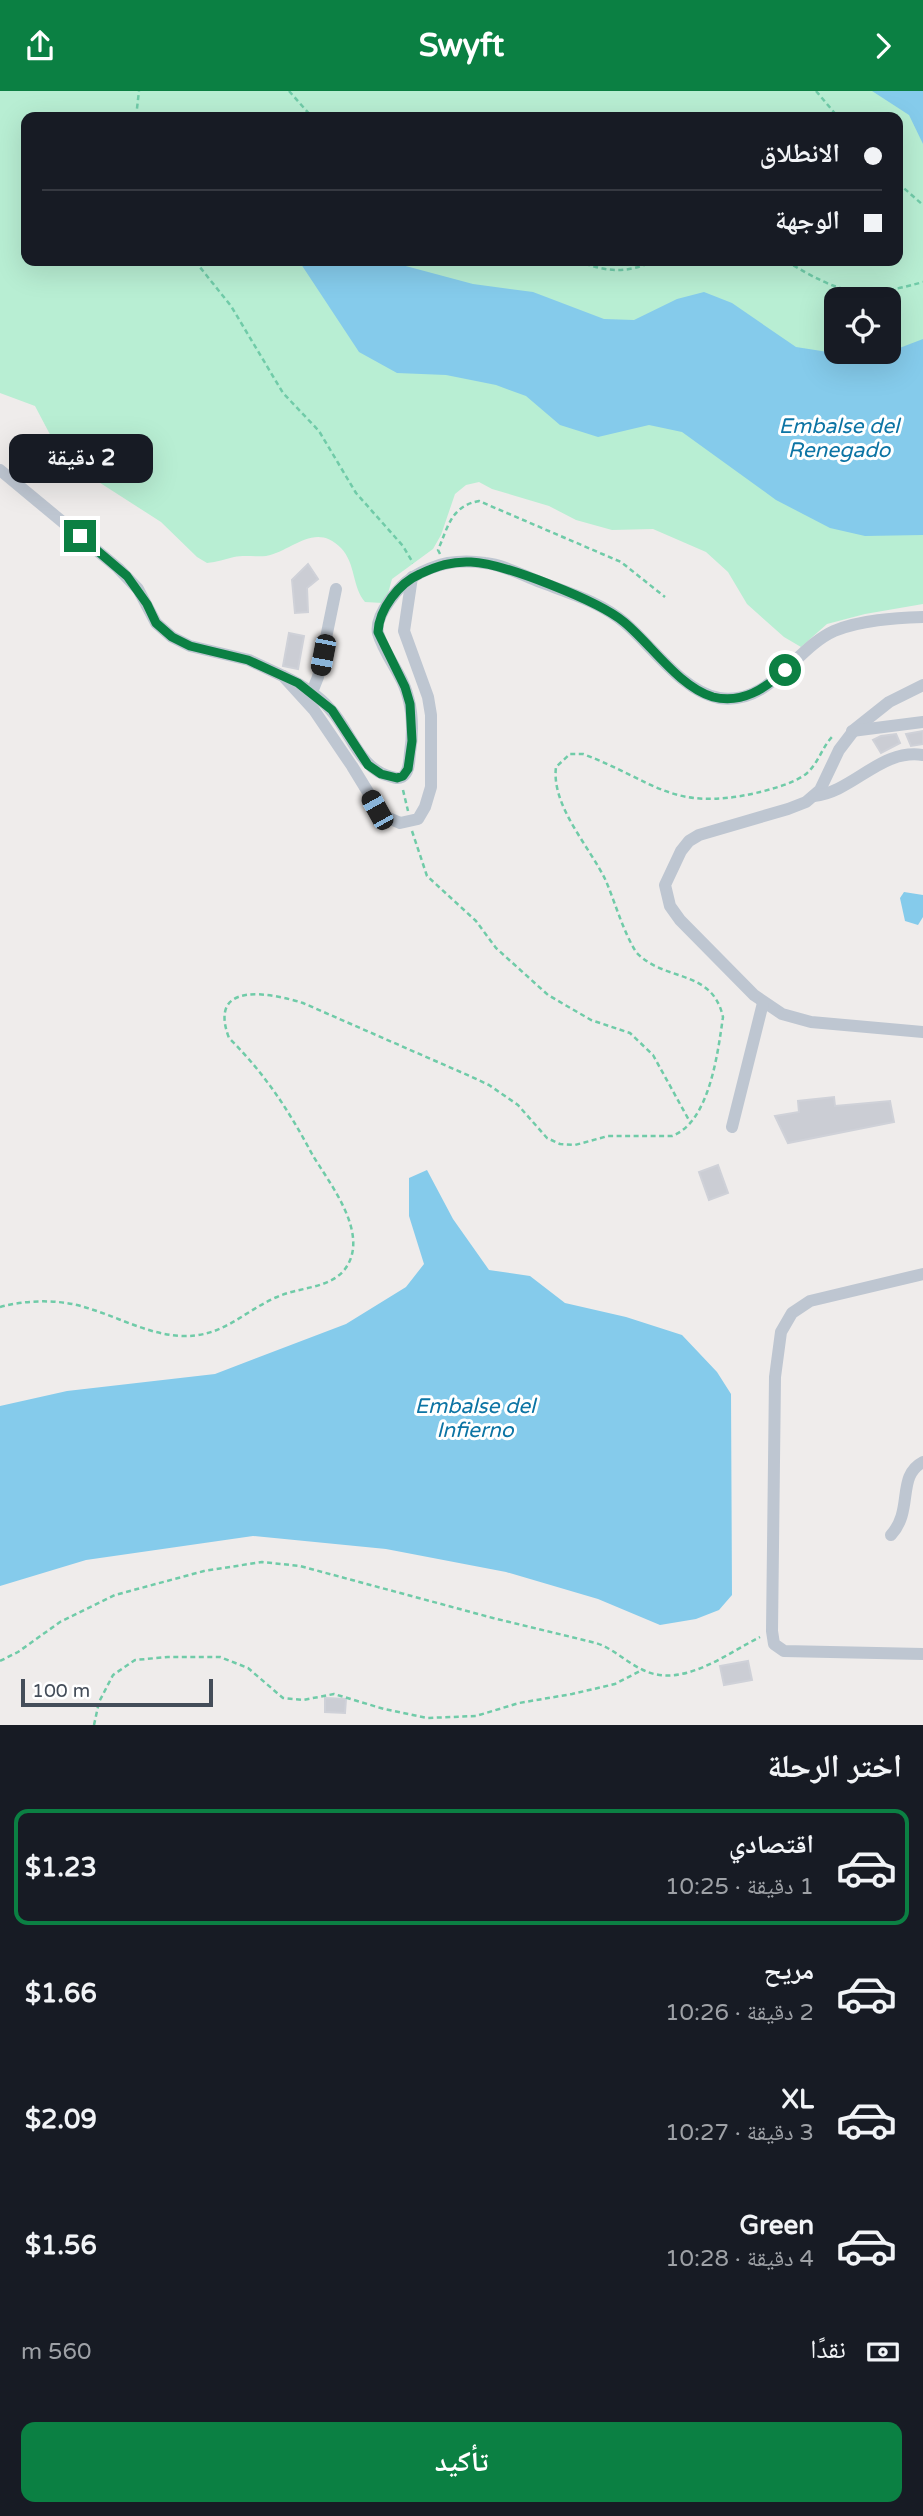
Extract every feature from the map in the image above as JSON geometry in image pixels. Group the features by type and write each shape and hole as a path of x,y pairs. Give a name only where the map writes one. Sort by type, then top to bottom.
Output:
{"street":[{"path":"0,470 118,568 138,590 156,623 172,637 190,646 248,660 312,692 332,710 368,765 381,774 400,778 408,769 412,741 410,704 405,687 378,632 378,625 386,605 412,577 444,563 470,561 498,565 602,607 622,620 695,688 721,698 739,698 758,691 815,643 834,631 853,625 923,617"},
{"path":"283,676 314,710 377,810 394,822 411,822 418,819 429,797 432,777 428,697 404,631 412,577"},
{"path":"312,692 318,677 336,589"},
{"path":"814,796 825,782 839,750 853,730 889,702 923,685"},
{"path":"853,730 923,722"},
{"path":"923,755 896,756 837,790 814,796 798,806 694,838 681,851 665,885 670,906 680,920 763,1003 782,1014 801,1020 923,1032"},
{"path":"732,1127 763,1003"},
{"path":"923,1274 810,1301 792,1313 780,1332 775,1377 772,1631 774,1643 784,1651 923,1654"},
{"path":"891,1535 903,1516 909,1475 923,1462"}],"path":[{"path":"137,112 139,91"},
{"path":"289,91 308,112"},
{"path":"816,91 834,112"},
{"path":"903,187 923,205"},
{"path":"199,266 231,306 283,393 319,431 356,493 403,546 413,563 412,577"},
{"path":"593,266 620,271 642,266"},
{"path":"794,266 823,283 852,292 892,290 923,282"},
{"path":"444,563 438,551 453,515 464,504 479,501 621,562 665,597"},
{"path":"0,1307 34,1302 65,1303 82,1306 159,1333 194,1335 218,1331 271,1299 325,1283 346,1268 352,1255 352,1243 347,1216 337,1192 279,1095 229,1038 226,1020 229,1006 233,999 243,994 275,995 303,1003 489,1085 518,1105 547,1138 559,1144 575,1145 608,1136 672,1136 681,1131 690,1122 706,1095 715,1070 722,1009 704,985 659,969 636,952 604,879 562,803 555,780 556,767 570,754 583,754 662,791 692,799 716,800 795,781 814,766 833,736 842,730 853,730"},
{"path":"400,778 414,840 427,876 476,921 496,948 548,995 591,1020 630,1033 653,1055 690,1122"},
{"path":"0,1661 18,1652 60,1622 115,1595 204,1571 262,1562 300,1566 596,1643 612,1649 642,1670 669,1676 687,1673 772,1631"},
{"path":"94,1725 99,1702 113,1675 135,1660 220,1657 248,1668 283,1698 303,1700 334,1694 427,1718 475,1716 519,1703 615,1684 642,1670"}],"green space":[{"path":"0,91 923,91 923,604 827,624 801,647 784,637 747,604 728,572 706,552 653,529 612,530 576,520 549,506 492,489 479,482 466,485 455,494 441,535 433,549 392,579 383,603 365,602 346,554 331,540 313,537 266,556 238,556 207,563 197,557 161,522 80,470 55,444 35,406 0,393"}],"water":[{"path":"872,91 923,91 923,144 909,115"},
{"name":"Embalse del Renegado","path":"302,266 406,266 473,284 533,292 604,319 634,320 677,299 704,292 732,303 796,347 824,351 824,364 901,364 901,347 923,339 923,535 865,536 830,528 776,500 682,432 649,425 598,437 560,425 526,396 496,385 446,375 397,373 359,352"},
{"path":"904,892 923,895 923,917 918,925 905,921 900,898"},
{"name":"Embalse del Infierno","path":"427,1170 453,1219 489,1270 530,1276 565,1303 626,1317 682,1335 717,1372 731,1394 732,1595 719,1610 696,1619 660,1625 598,1599 506,1572 386,1549 253,1536 86,1560 0,1586 0,1406 67,1391 215,1374 346,1324 406,1287 424,1264 409,1216 409,1178"}],"building":[{"path":"308,564 318,579 307,588 308,612 295,613 292,580"},
{"path":"289,633 304,636 298,669 283,666"},
{"path":"923,731 923,744 911,746 906,734"},
{"path":"896,734 900,743 881,753 873,740"},
{"path":"834,1097 835,1106 890,1101 894,1122 788,1143 775,1116 799,1112 798,1101"},
{"path":"718,1165 728,1193 709,1200 699,1172"},
{"path":"748,1661 752,1680 724,1685 720,1666"},
{"path":"325,1698 346,1699 345,1713 325,1712"}],"route":[{"path":"80,536 127,576 163,631 180,643 248,660 298,683 332,710 368,765 381,774 397,778 407,773 408,769 412,741 410,704 405,687 378,632 378,625 386,605 412,577 444,563 470,561 498,565 602,607 622,620 687,682 712,696 730,699 748,696 785,670"}]}
